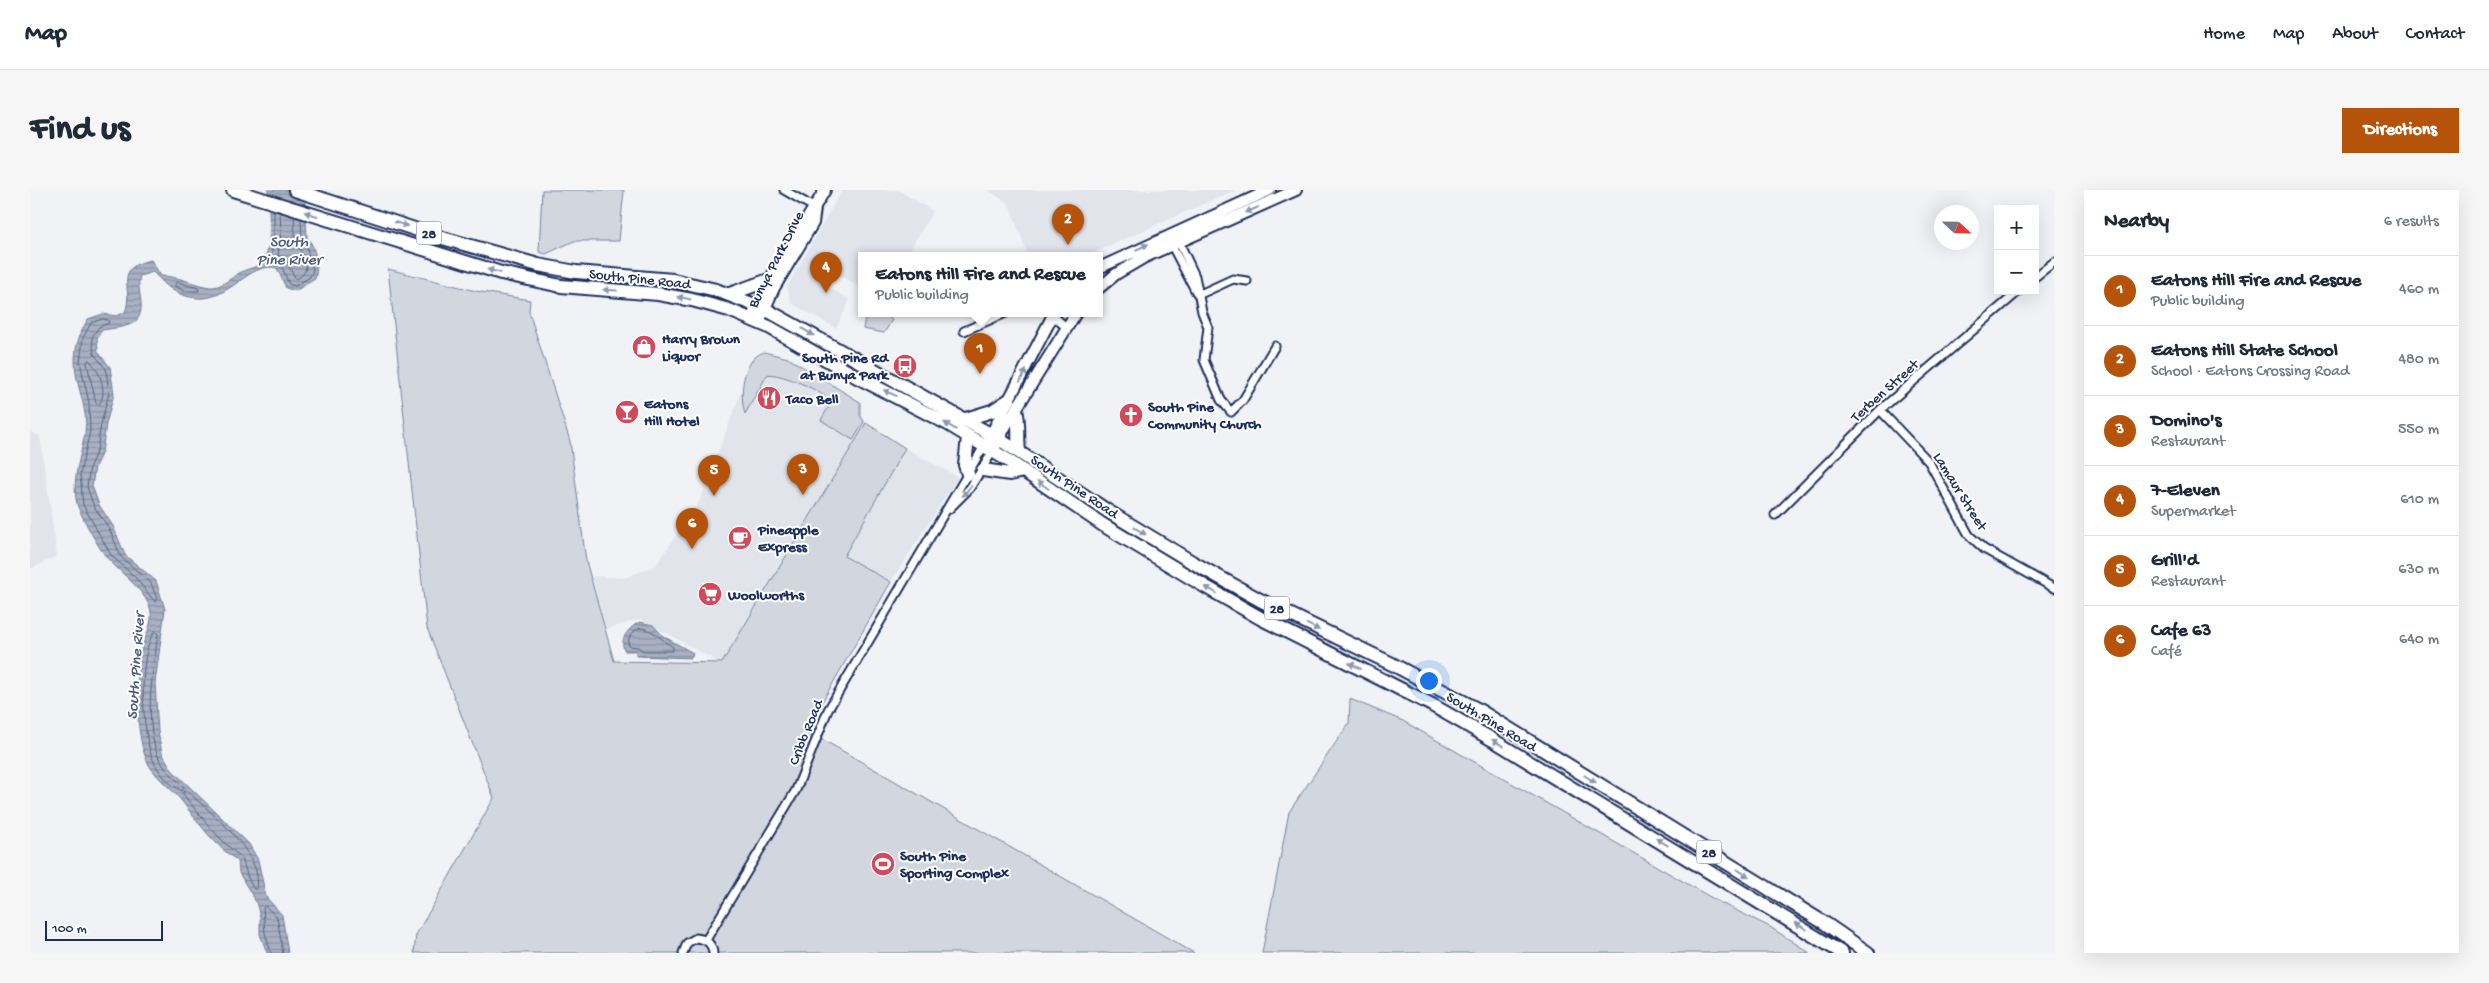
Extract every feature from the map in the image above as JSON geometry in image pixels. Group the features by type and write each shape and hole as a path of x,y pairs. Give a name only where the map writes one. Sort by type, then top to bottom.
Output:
{"highway":[{"name":"South Pine Road","path":"233,190 516,277 561,286 675,297 707,304 755,320 989,449 1088,516 1262,619 1440,709 1842,953"},
{"name":"South Pine Road","path":"294,190 538,265 576,272 673,280 730,294 761,307 995,436 1106,510 1192,562 1260,600 1392,664 1497,722 1826,924 1868,953"},
{"path":"730,294 769,280"},
{"path":"966,419 1012,405 1019,421 1017,436 1019,451"},
{"path":"968,437 965,465 968,474"},
{"path":"983,470 1010,474 1024,472"}],"main road":[{"name":"Bunya Park Drive","path":"761,307 769,280 805,219 815,208 825,190"},
{"path":"1103,266 1270,190"},
{"path":"1103,285 1128,266 1296,190"},
{"name":"Bunya Park Drive","path":"755,320 761,307 813,223 815,208"},
{"path":"1012,405 1051,317"},
{"path":"1012,405 1073,317"},
{"name":"Cribb Road","path":"989,449 1012,405"}],"street":[{"path":"784,190 815,208"},
{"path":"1175,244 1195,276 1198,295 1208,327 1204,360 1221,400 1231,412 1243,400 1275,346"},
{"path":"2039,274 2054,262"},
{"path":"1198,295 1233,279 1247,281"},
{"name":"Terben Street","path":"1774,515 1880,410 2014,295"},
{"path":"964,332 997,317"},
{"path":"1055,317 1066,327"},
{"name":"Lamaur Street","path":"1880,410 1929,462 1962,526 1972,538 1993,555 2054,588"},
{"name":"Cribb Road","path":"949,509 965,495 983,470 989,449"},
{"name":"Cribb Road","path":"706,940 796,790 828,710 949,509 968,474 989,449"},
{"path":"683,953 687,943 696,938 706,940 713,953"}],"shaded area":[{"path":"542,190 624,190 619,241 574,241 546,254 539,252"},
{"path":"842,190 898,190 933,211 909,252 858,252 858,286 820,264 813,278 850,300 836,328 791,303 787,287"},
{"path":"988,190 1235,190 1095,252 1027,252 1009,204"},
{"path":"388,269 476,291 530,300 529,312 570,441 586,561 614,661 722,663 866,423 905,448 844,556 891,582 806,730 1194,953 414,953 416,935 494,798 427,628"},
{"path":"865,317 888,317 892,320 884,333 863,329"},
{"path":"764,352 788,358 860,402 860,415 864,422 853,440 821,420 828,408 825,397 806,385 772,374 767,375 745,414 742,397 744,378 751,362"},
{"path":"751,366 854,401 866,423 722,664 641,619 606,629 592,576 625,578 656,565 700,500"},
{"path":"30,432 40,436 57,556 30,569"},
{"path":"905,448 958,477 891,582 844,556"},
{"path":"1350,699 1403,721 1719,902 1770,927 1810,953 1262,953 1289,812 1349,723"}],"water":[{"name":"South Pine River","path":"268,190 304,190 307,237 313,246 317,263 315,279 295,291 286,288 277,268 267,267 248,275 219,294 197,298 172,290 153,272 140,276 141,306 137,319 127,326 102,330 97,338 98,352 110,367 114,394 106,424 102,452 95,467 92,486 99,505 113,526 125,555 156,581 165,609 155,683 158,732 162,753 172,770 249,844 258,860 266,897 282,915 288,953 267,953 260,934 260,917 256,902 239,873 238,861 209,835 149,765 141,740 137,694 142,646 150,623 151,611 141,592 105,556 78,507 75,488 86,424 84,406 77,380 75,356 78,339 88,319 103,314 117,316 125,312 128,295 127,280 131,268 151,260 161,276 174,277 210,287 222,284 241,272 259,265 264,260 269,241"},
{"path":"640,622 653,625 663,636 693,653 691,658 636,656 636,651 625,651 623,643 626,634"}],"place":[{"name":"Eatons Hill State School","path":"1068,245"},
{"name":"7-Eleven","path":"826,293"},
{"name":"Harry Brown Liquor","path":"644,347"},
{"name":"South Pine Rd at Bunya Park","path":"905,366"},
{"name":"Eatons Hill Fire and Rescue","path":"980,374"},
{"name":"Taco Bell","path":"769,398"},
{"name":"Eatons Hill Hotel","path":"627,412"},
{"name":"South Pine Community Church","path":"1131,415"},
{"name":"Domino's","path":"803,495"},
{"name":"Grill'd","path":"714,496"},
{"name":"Pineapple Express","path":"740,538"},
{"name":"Cafe 63","path":"692,549"},
{"name":"Woolworths","path":"710,594"},
{"name":"South Pine Sporting Complex","path":"883,864"}]}
